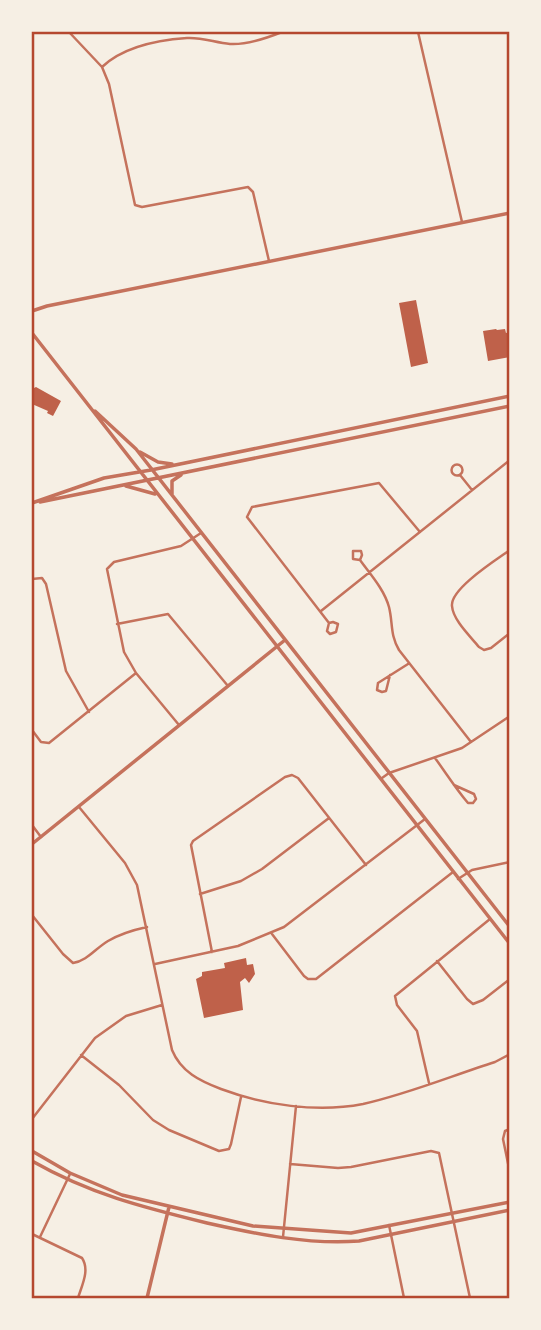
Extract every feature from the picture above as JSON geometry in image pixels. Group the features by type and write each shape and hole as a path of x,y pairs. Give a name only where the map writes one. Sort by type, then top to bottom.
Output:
{"street":[{"path":"69,32 102,67 109,84 135,205 142,207 248,187 253,192 269,261"},
{"path":"102,67 121,52 188,37 234,44 282,32"},
{"path":"418,32 463,222"},
{"path":"32,311 509,213"},
{"path":"32,333 509,944"},
{"path":"32,504 104,478 509,396"},
{"path":"89,406 136,449 158,462 176,465"},
{"path":"32,504 509,406"},
{"path":"136,449 509,927"},
{"path":"320,612 509,460"},
{"path":"172,496 170,489 173,481 185,472"},
{"path":"460,475 472,490"},
{"path":"328,623 247,517 252,507 379,483 420,532"},
{"path":"121,485 138,487 157,495"},
{"path":"179,725 136,673 124,652 107,569 110,564 172,549 193,540 201,533"},
{"path":"509,550 460,588 452,599 452,606 456,617 484,650 491,648 509,633"},
{"path":"360,560 385,595 394,641 471,742"},
{"path":"32,579 42,579 46,584 66,671 89,712"},
{"path":"117,624 169,614 228,687"},
{"path":"32,844 285,640"},
{"path":"390,675 386,691 377,690 378,683 390,675 409,663"},
{"path":"32,730 41,743 49,743 136,673"},
{"path":"380,779 389,773 435,758 471,742 509,716"},
{"path":"435,758 454,785 468,803 473,803 476,799 474,794 454,785"},
{"path":"212,952 191,850 193,841 240,811 285,777 292,775 298,778 366,865"},
{"path":"78,807 130,872 139,891 172,1051 181,1066 199,1080 241,1097 296,1106 361,1104 495,1062 509,1054"},
{"path":"200,894 241,881 262,870 329,818"},
{"path":"155,964 238,946 272,933 310,909 425,819"},
{"path":"32,825 41,837"},
{"path":"458,879 467,872 509,862"},
{"path":"272,933 304,976 316,979 453,872"},
{"path":"32,915 63,954 74,963 83,960 122,933 147,927"},
{"path":"429,1083 417,1031 397,1005 395,996 490,919"},
{"path":"438,961 467,999 474,1003 483,1000 509,979"},
{"path":"32,1119 95,1038 117,1021 138,1011 163,1005"},
{"path":"81,1055 119,1085 153,1120 176,1134 219,1151 229,1149 241,1097"},
{"path":"283,1237 296,1106"},
{"path":"509,1129 505,1131 503,1139 509,1173"},
{"path":"32,1151 70,1173 122,1195 253,1226 351,1233 509,1202"},
{"path":"290,1164 351,1167 436,1152 441,1157 470,1298"},
{"path":"32,1161 67,1180 115,1200 246,1232 336,1243 359,1241 509,1210"},
{"path":"40,1237 70,1173"},
{"path":"147,1298 169,1207"},
{"path":"389,1226 404,1298"},
{"path":"32,1234 82,1258 85,1262 85,1275 78,1298"}],"building":[{"path":"416,300 428,363 411,367 399,303"},
{"path":"496,329 510,332 510,357 488,361 483,331"},
{"path":"36,387 61,401 53,416 32,404 32,389"},
{"path":"246,958 247,965 253,964 255,974 249,983 245,978 240,982 243,1010 204,1018 196,979 202,976 202,972 225,968 224,963"}]}
